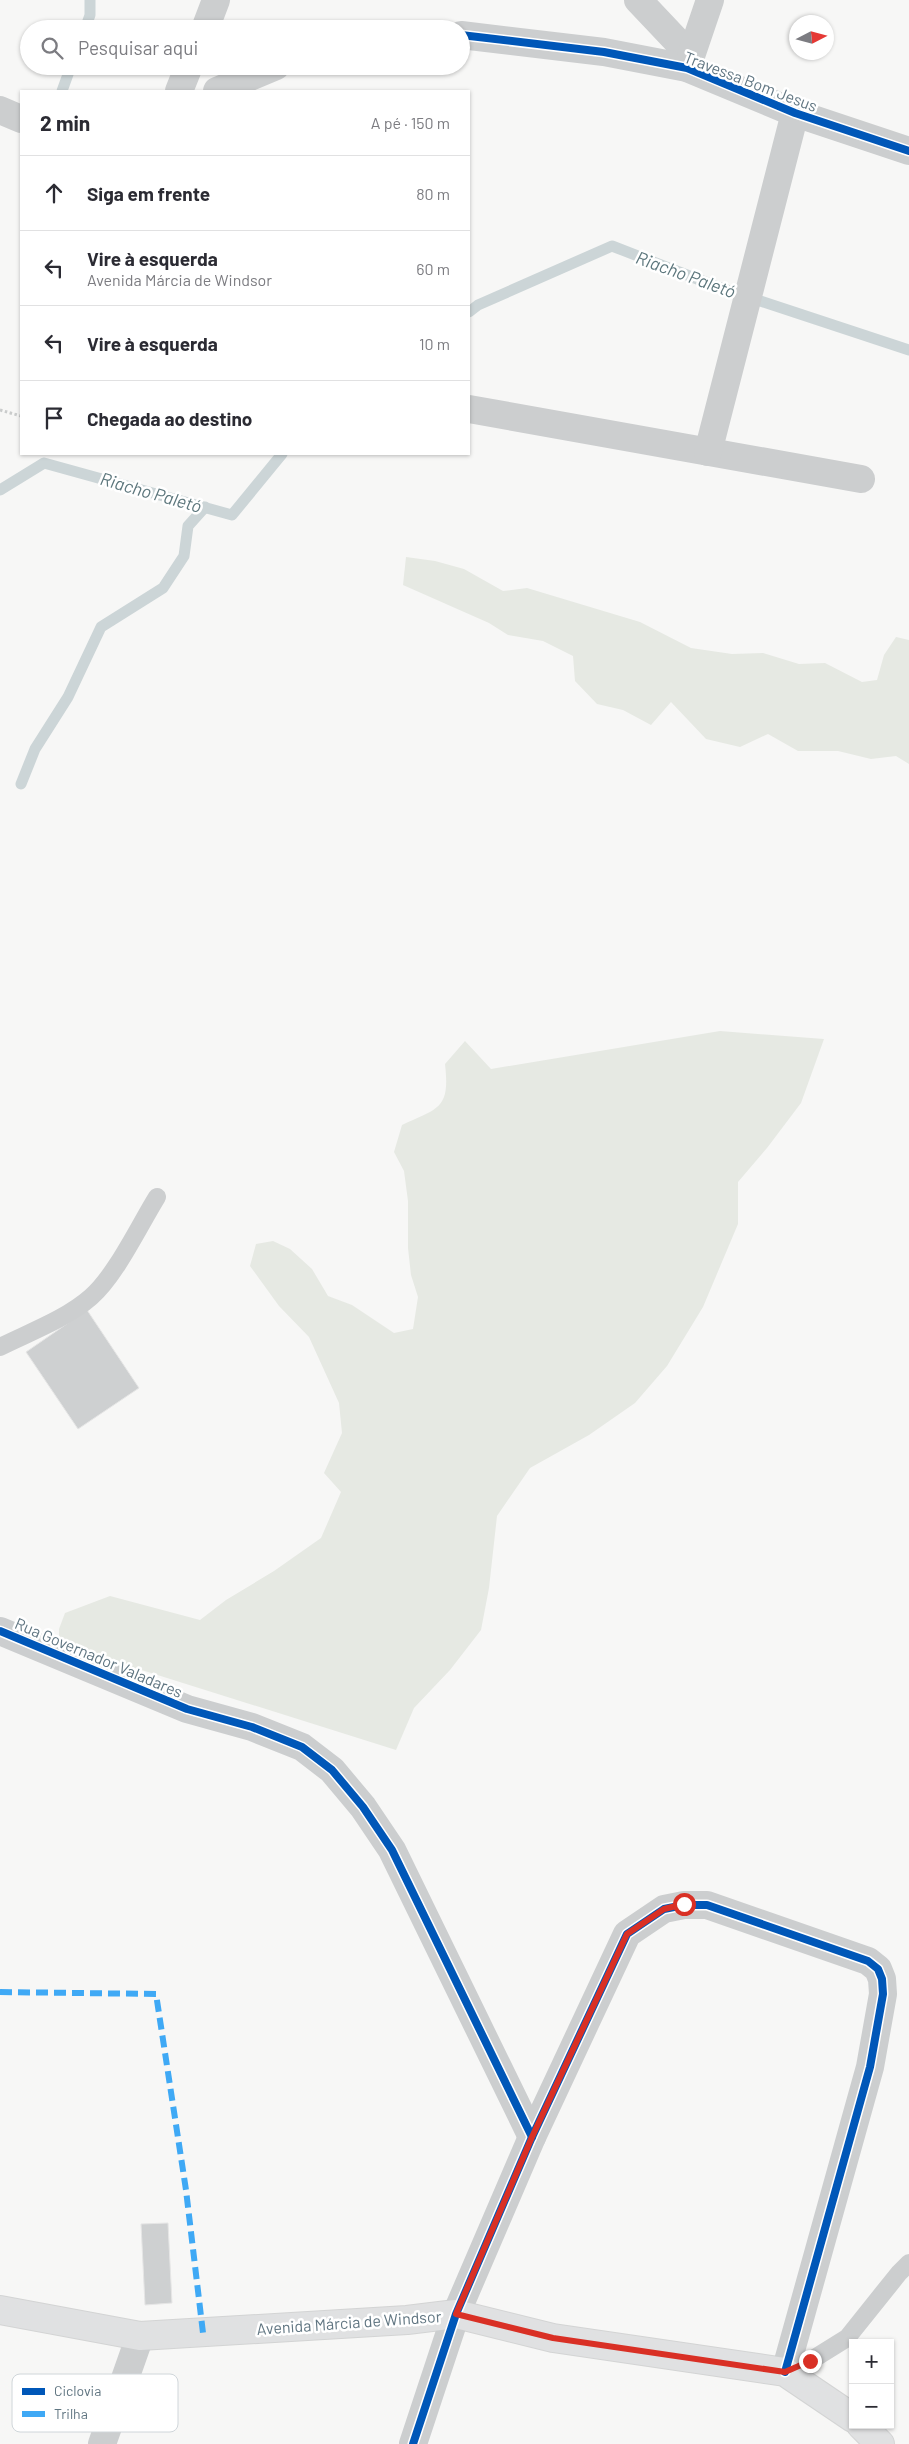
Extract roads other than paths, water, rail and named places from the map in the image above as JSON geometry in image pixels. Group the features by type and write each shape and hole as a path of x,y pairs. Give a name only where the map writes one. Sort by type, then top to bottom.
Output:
{"street":[{"path":"208,20 216,0"},
{"path":"638,0 689,62"},
{"path":"689,62 710,0"},
{"name":"Travessa Bom Jesus","path":"470,36 548,43 689,62 795,113 909,151"},
{"path":"179,90 185,75"},
{"path":"218,90 254,75"},
{"path":"0,110 20,119"},
{"path":"708,452 795,113"},
{"path":"470,409 860,479"},
{"name":"Rua Governador Valadares","path":"0,1631 188,1709 252,1727 302,1747 332,1770 363,1807 392,1850 532,2137"},
{"path":"413,2444 456,2314 532,2137 627,1934 664,1909 684,1904 707,1905 868,1961 878,1969 882,1979 883,1994 870,2067 785,2372 849,2415"},
{"name":"Avenida Márcia de Windsor","path":"0,2310 140,2336 407,2320 456,2314 553,2338 785,2372"},
{"path":"127,2374 140,2336"},
{"path":"865,2429 880,2444"},
{"path":"102,2444 106,2432"}],"lane":[{"path":"0,1347 73,1309 92,1296 111,1273 157,1197"},
{"path":"785,2372 810,2361 847,2338 898,2272 909,2263"}],"waterway":[{"path":"88,20 90,0"},
{"path":"62,90 68,75"},
{"name":"Riacho Paletó","path":"470,311 478,305 612,246 718,287 909,350"},
{"name":"Riacho Paletó","path":"0,490 44,463 232,515 281,455"},
{"path":"21,784 35,749 68,697 101,627 163,588 184,556 188,526 205,507"}]}
